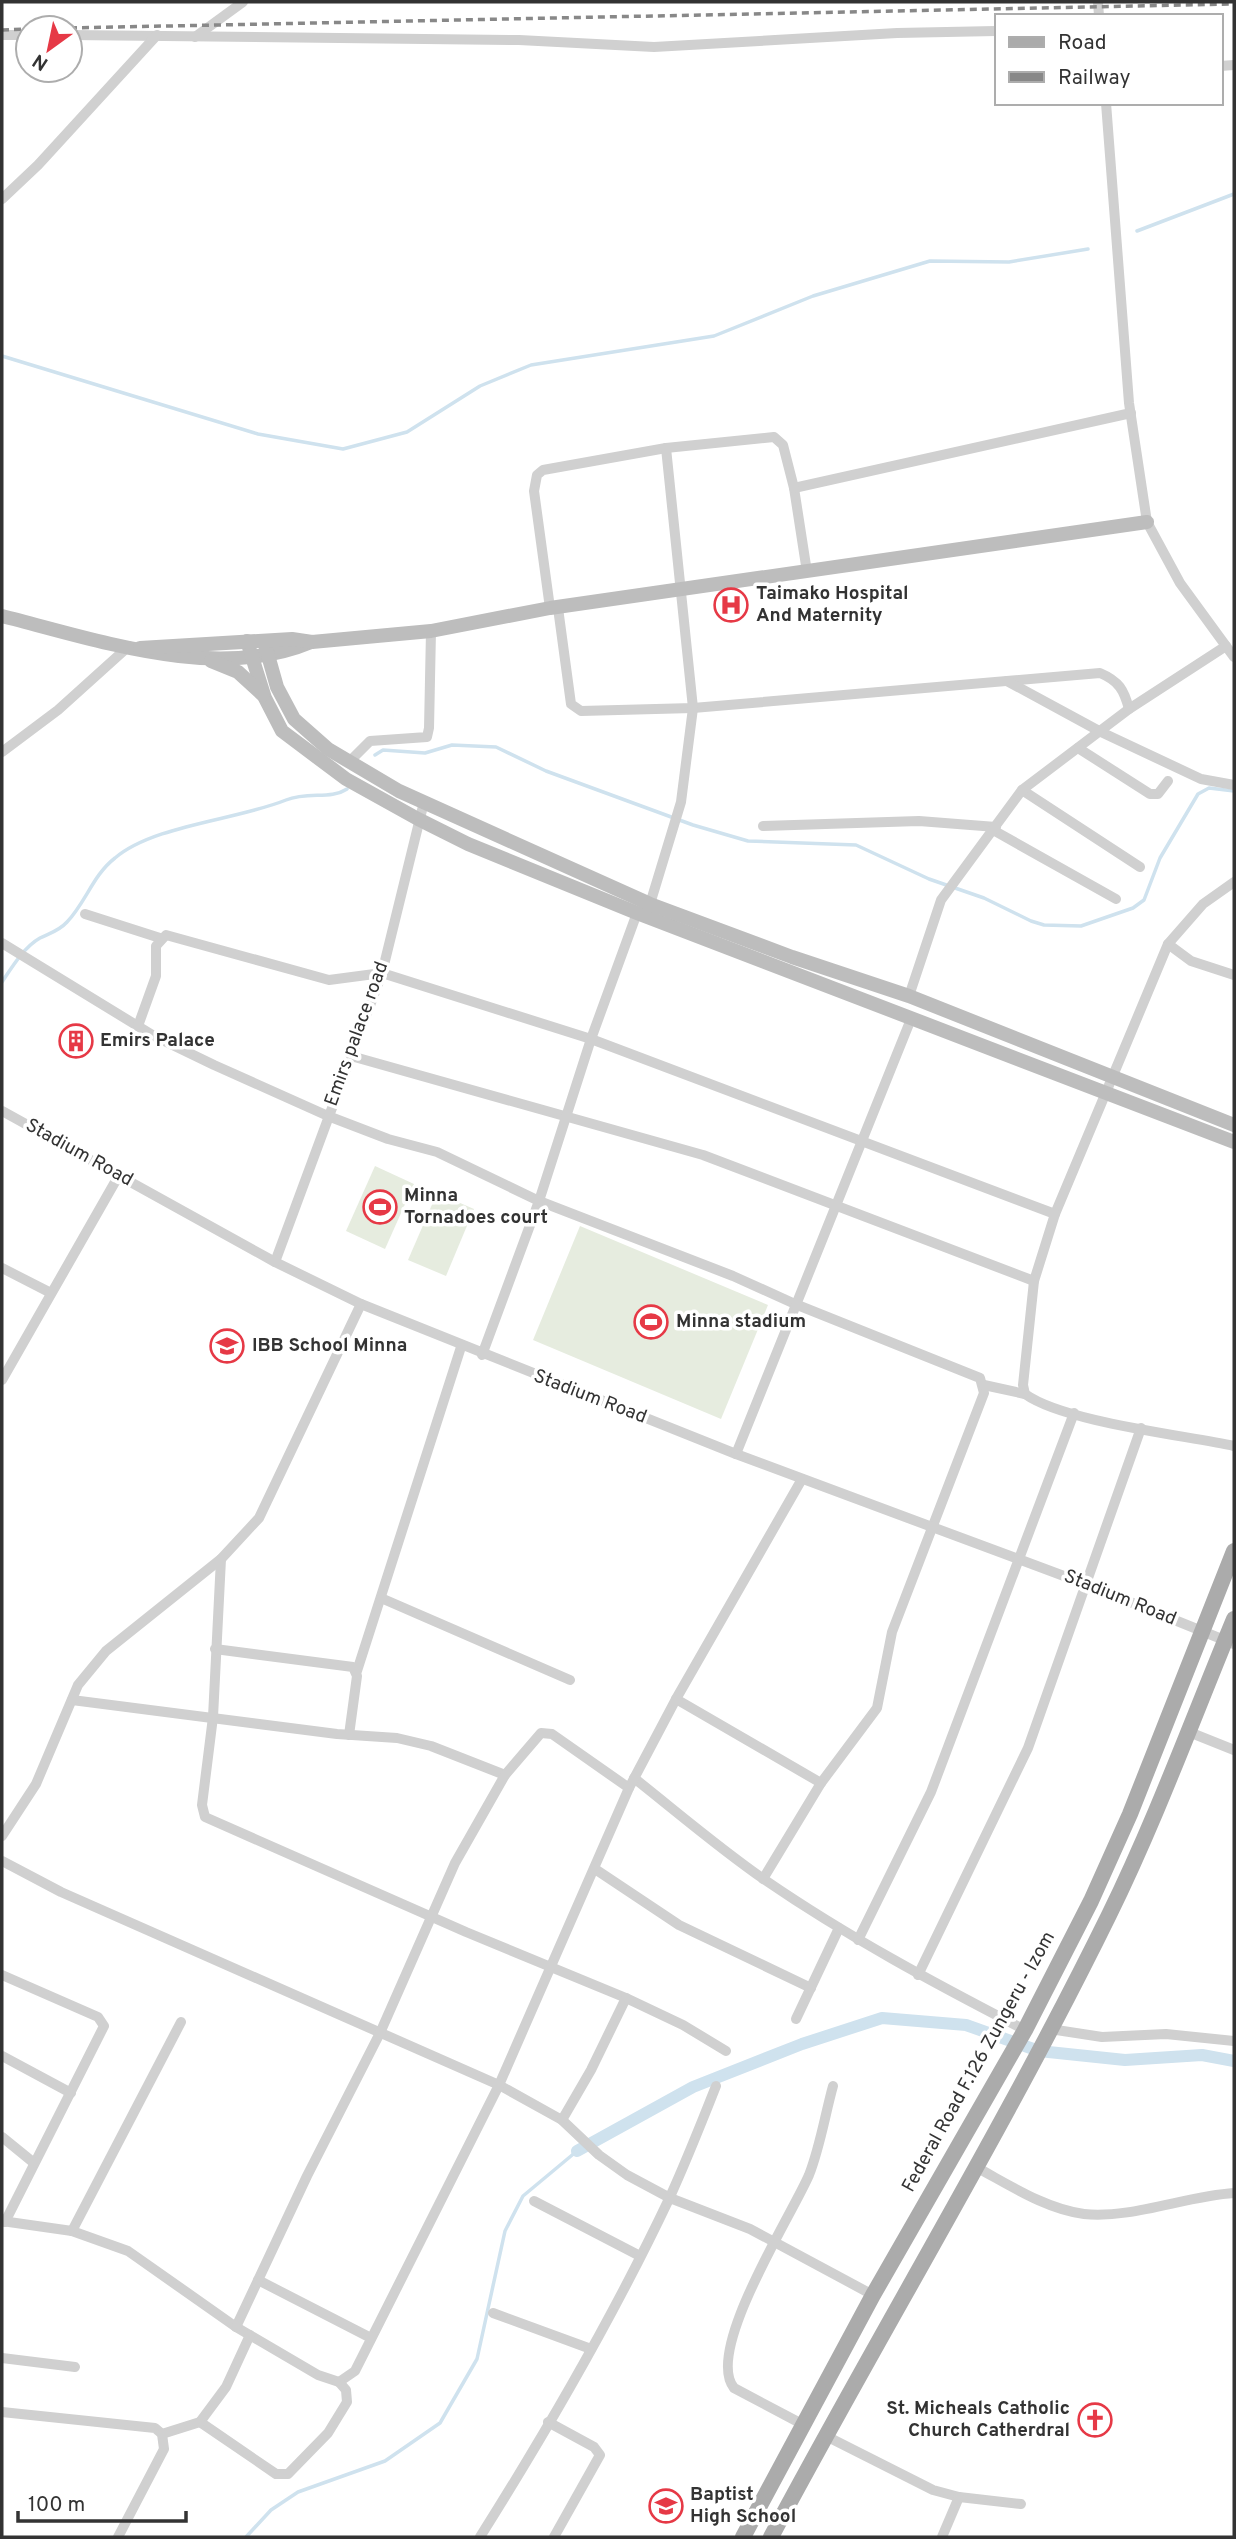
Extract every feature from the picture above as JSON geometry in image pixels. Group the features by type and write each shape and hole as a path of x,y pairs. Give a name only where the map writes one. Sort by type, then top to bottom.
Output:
{"main road":[{"name":"Federal Road F.126 Zungeru - Izom","path":"743,2537 873,2295 1024,2032 1124,1827 1234,1551"},
{"path":"771,2537 1032,2063 1109,1914 1230,1642 1234,1619"},
{"path":"930,2194 952,2206"}],"street":[{"path":"195,37 243,2"},
{"path":"84,35 519,40 654,47 897,33 995,31"},
{"path":"2,199 46,157 157,36"},
{"path":"1106,105 1131,413 1147,523 1180,583 1234,657"},
{"path":"794,488 1131,413"},
{"path":"807,572 794,488 783,445 774,438 666,448 592,459 543,470 537,475 534,491 571,704 576,709 589,712 693,708 1100,673 1116,679 1125,694 1129,709"},
{"path":"650,904 681,802 693,708 666,448"},
{"path":"2,616 160,654 206,659 261,650 285,653 312,642 431,631 554,608 1147,523"},
{"path":"350,761 370,741 426,737 431,631"},
{"path":"2,752 135,647 247,641 261,650 276,687 294,719 328,749 424,802 650,904 792,957 909,996 1234,1125"},
{"path":"909,996 940,900 1022,790 1129,709 1226,646"},
{"path":"261,650 265,698 277,724 306,750 346,779 418,819 468,844 637,913 1234,1142"},
{"path":"206,659 238,672 265,698"},
{"path":"1006,681 1101,732 1201,779 1234,785"},
{"path":"1078,748 1150,794 1158,794 1168,781"},
{"path":"1022,790 1140,867"},
{"name":"Emirs palace road","path":"275,1262 382,972 424,802"},
{"path":"763,826 919,821 994,828 1116,900"},
{"path":"1025,1394 1023,1385 1034,1281 1055,1214 1168,944 1203,904 1234,883"},
{"path":"482,1355 540,1201 591,1040 637,913"},
{"path":"85,914 160,938"},
{"path":"138,1026 154,984 156,946 160,938 166,935 328,980 382,972 591,1040 1055,1214"},
{"path":"2,943 138,1026 214,1065 328,1116 388,1139 437,1152 540,1201 720,1270 795,1304 974,1373 984,1385 1025,1394 1074,1413 1234,1446"},
{"path":"1168,944 1191,961 1234,975"},
{"path":"736,1454 911,1019"},
{"path":"351,1056 703,1155 1034,1281"},
{"name":"Stadium Road","path":"2,1111 275,1262 361,1304 461,1347 736,1454 1088,1585 1230,1642"},
{"path":"2,1380 119,1175"},
{"path":"2,1268 50,1293"},
{"path":"2,1836 36,1784 78,1685 106,1651 221,1559 258,1518 278,1482 361,1304"},
{"path":"349,1735 357,1671 461,1347"},
{"path":"763,1879 821,1783 877,1708 892,1632 984,1385"},
{"path":"858,1940 931,1792 974,1673 1021,1560 1074,1413"},
{"path":"918,1975 1028,1748 1088,1585 1141,1428"},
{"path":"338,2382 355,2371 499,2085 632,1783 676,1699 802,1479"},
{"path":"221,1559 213,1717 202,1805 205,1817 626,1998 683,2025 726,2051"},
{"path":"381,1598 570,1680"},
{"path":"215,1649 345,1664 357,1671"},
{"path":"676,1699 821,1783"},
{"path":"72,1700 349,1735 397,1738 431,1746 505,1775"},
{"path":"1189,1732 1234,1749"},
{"path":"236,2327 380,2033 473,1828 505,1775 541,1733 552,1734 632,1783 763,1879 858,1940 1024,2032"},
{"path":"2,1861 61,1892 499,2085 562,2120 620,2171 670,2198 775,2241 873,2295"},
{"path":"595,1869 679,1925 811,1988"},
{"path":"796,2019 839,1928"},
{"path":"2,1975 102,2021 102,2032 4,2221 72,2231 128,2251 236,2327 318,2375 338,2382 345,2390 347,2402 328,2433 288,2474 276,2474 269,2470 200,2422"},
{"path":"562,2120 591,2070 626,1998"},
{"path":"72,2231 181,2022"},
{"path":"1049,2031 1102,2037 1166,2034 1234,2041"},
{"path":"2,2056 71,2093"},
{"path":"480,2537 591,2350 670,2198 716,2086"},
{"path":"802,2424 734,2388 728,2381 737,2319 814,2161 833,2086"},
{"path":"2,2137 34,2163"},
{"path":"974,2166 1049,2204 1083,2214 1114,2213 1205,2195 1234,2193"},
{"path":"534,2201 640,2256"},
{"path":"258,2280 371,2338"},
{"path":"493,2313 591,2350"},
{"path":"162,2434 200,2422 226,2387 250,2335"},
{"path":"2,2358 75,2367"},
{"path":"2,2412 155,2428 162,2434 164,2449 118,2537"},
{"path":"548,2422 594,2447 600,2455 554,2537"},
{"path":"826,2436 933,2490 958,2497 1021,2504"},
{"path":"942,2537 958,2497"}],"shaded area":[{"name":"Minna Tornadoes court","path":"375,1166 414,1184 385,1249 346,1231"},
{"name":"Minna Tornadoes court","path":"437,1193 474,1209 446,1276 408,1260"},
{"name":"Minna stadium","path":"580,1226 768,1305 721,1419 533,1340"}],"waterway":[{"path":"1137,231 1234,194"},
{"path":"2,356 258,434 343,449 407,432 480,386 531,365 714,336 813,296 930,261 1009,262 1088,249"},
{"path":"375,755 383,750 425,753 452,745 496,747 546,771 693,825 748,841 856,845 929,879 984,898 1044,925 1081,926 1133,908 1144,900 1160,858 1198,794 1209,788 1234,791"},
{"path":"2,982 29,947 67,922 107,865 132,847 173,830 295,797 334,794 347,789"},
{"path":"577,2151 693,2087 802,2044 882,2018 966,2025 1039,2051 1125,2060 1202,2055 1234,2061"},
{"path":"246,2537 271,2510 298,2492 385,2461 440,2423 477,2359 505,2231 523,2196 577,2151"}],"railway":[{"path":"84,28 1234,4"},
{"path":"2,30 14,30"}],"place":[{"name":"Taimako Hospital And Maternity","path":"731,605"},
{"name":"Emirs Palace","path":"76,1041"},
{"name":"Minna Tornadoes court","path":"380,1207"},
{"name":"Minna stadium","path":"651,1322"},
{"name":"IBB School Minna","path":"227,1346"},
{"name":"St. Micheals Catholic Church Catherdral","path":"1095,2420"},
{"name":"Baptist High School","path":"666,2506"}]}
